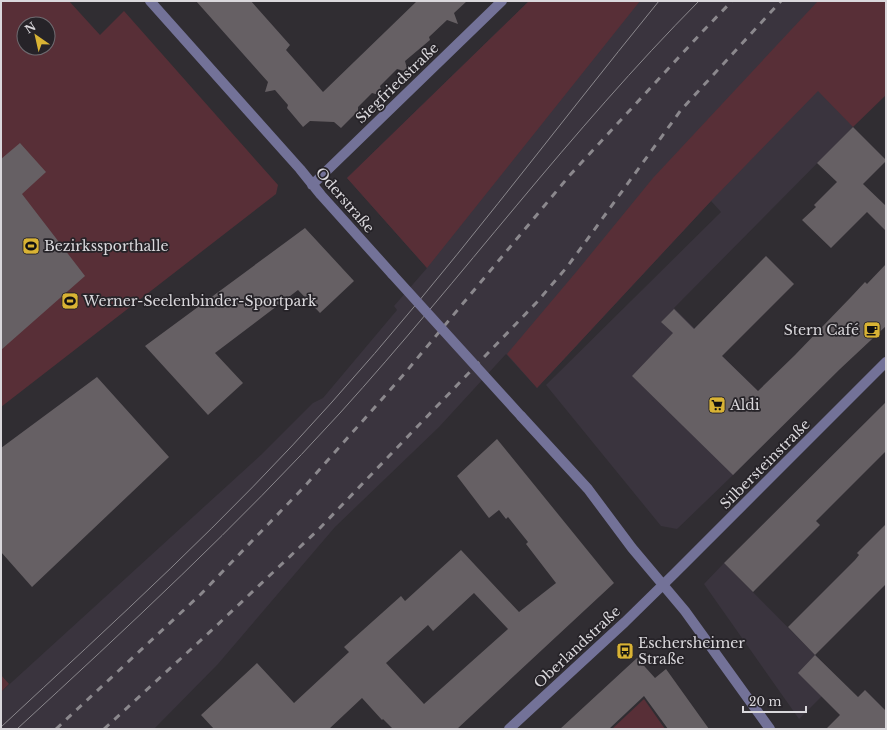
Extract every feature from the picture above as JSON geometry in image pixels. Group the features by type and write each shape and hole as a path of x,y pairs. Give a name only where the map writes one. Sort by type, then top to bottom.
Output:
{"street":[{"name":"Siegfriedstraße","path":"312,185 502,1"},
{"name":"Oderstraße","path":"153,2 300,169 312,185 588,489 632,548 663,585"},
{"name":"Silbersteinstraße","path":"663,585 886,362"},
{"name":"Oberlandstraße","path":"509,729 663,585"},
{"path":"663,585 691,618 770,729"}],"shaded area":[{"name":"Werner-Seelenbinder-Sportpark","path":"1,1 69,1 100,35 124,11 278,185 276,194 1,407"},
{"path":"529,1 886,1 853,127 674,308 787,420 677,529 661,526 546,385 721,212 711,201 537,388 506,354 439,427 335,527 218,664 154,729 1,729 1,692 262,454 313,403 323,398 397,310 394,306 427,268 347,178"},
{"path":"529,1 640,1 427,268 347,178"},
{"path":"818,1 886,1 886,95 853,127 818,91 711,201 537,388 507,354 653,178"},
{"path":"724,563 839,679 799,719 704,584"},
{"path":"1,675 9,684 1,692"},
{"path":"644,699 665,729 612,729"}],"building":[{"path":"196,1 251,1 290,45 286,50 323,92 417,1 467,1 454,13 458,24 447,20 429,37 430,40 405,61 408,72 397,69 380,86 383,96 372,93 358,107 358,111 341,128 334,122 310,121 303,127 287,108 288,105 275,90 265,92 268,82"},
{"path":"853,127 886,160 863,184 886,206 886,231 867,212 831,248 802,220 816,207 814,205 837,182 817,163"},
{"name":"Bezirkssporthalle","path":"20,143 46,172 22,194 85,276 1,350 1,159"},
{"path":"305,228 354,281 320,313 298,290 215,353 243,383 208,415 145,346"},
{"path":"766,256 794,284 722,356 758,391 865,282 867,284 886,264 886,326 840,369 733,475 632,376 673,333 661,322 674,309 694,329"},
{"path":"97,377 169,457 32,587 1,552 1,448"},
{"path":"886,402 886,451 816,521 820,525 753,592 724,563"},
{"path":"497,439 614,583 457,729 393,729 383,719 382,720 362,698 329,729 214,729 201,715 257,663 294,703 349,652 344,647 401,596 405,601 461,550 519,612 556,583 526,544 528,542 508,517 506,519 499,510 489,518 457,476","holes":["474,593 508,629 424,704 386,663 428,625 433,631"]},
{"path":"886,524 886,584 815,655 788,627 855,560 859,555 857,553"},
{"path":"815,655 858,697 865,690 886,711 886,729 826,729 840,715 798,673"},
{"path":"637,658 655,678 666,669 709,729 668,729 644,696 609,729 560,729"}],"tram line":[{"path":"1,727 128,609 212,528 253,487 332,402 375,354 498,204 659,1"},
{"path":"17,729 182,575 301,455 385,362 606,101 699,1"}],"railway":[{"path":"56,729 201,594 305,486 405,373 570,175 732,1"},
{"path":"104,729 319,529 537,302 567,267 681,110 781,1"}],"place":[{"name":"Bezirkssporthalle","path":"31,246"},
{"name":"Werner-Seelenbinder-Sportpark","path":"70,301"},
{"name":"Stern Café","path":"872,330"},
{"name":"Aldi","path":"717,405"},
{"name":"Eschersheimer Straße","path":"625,651"}]}
